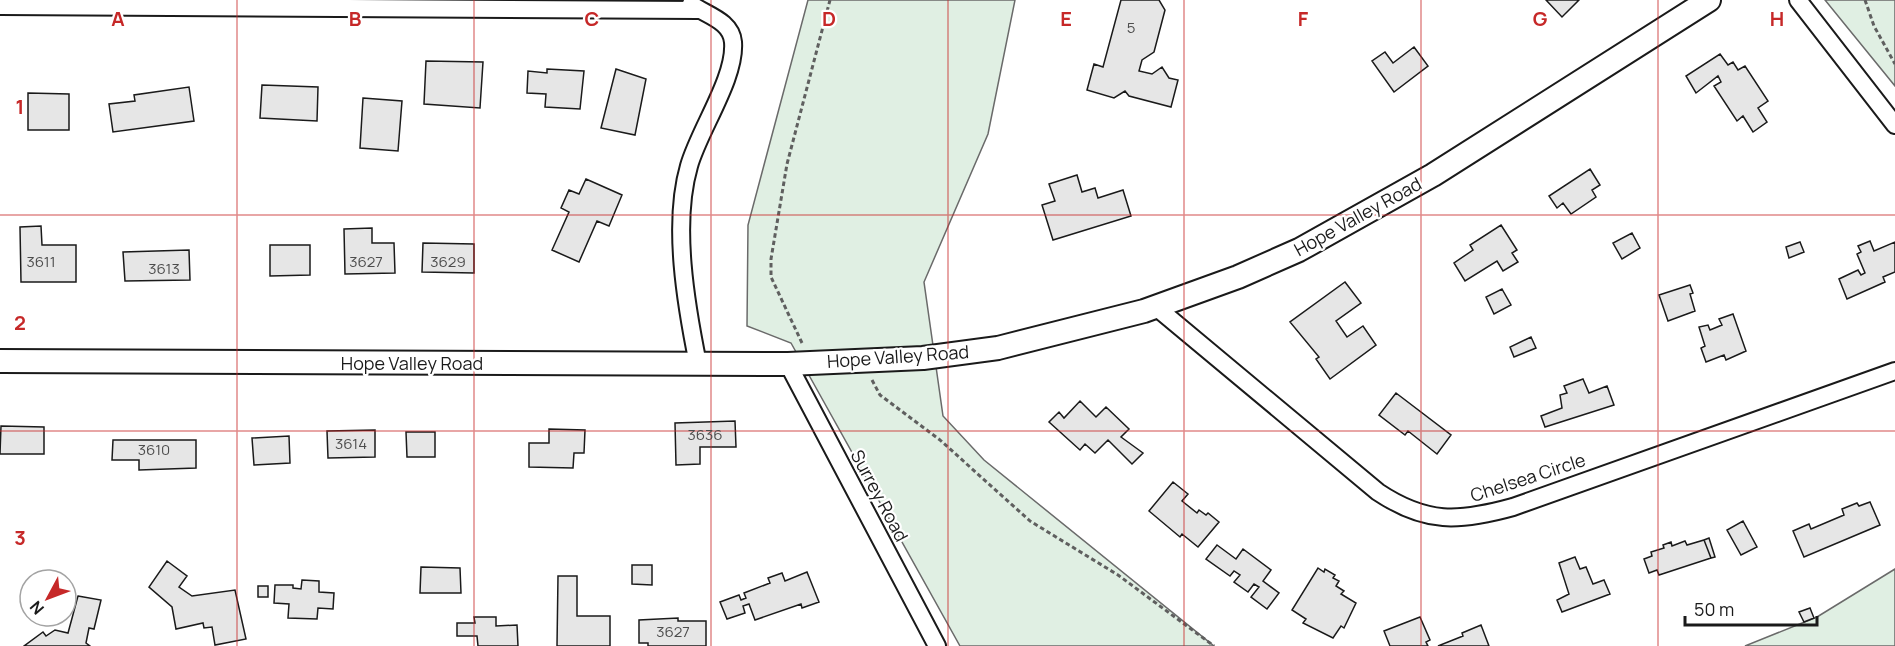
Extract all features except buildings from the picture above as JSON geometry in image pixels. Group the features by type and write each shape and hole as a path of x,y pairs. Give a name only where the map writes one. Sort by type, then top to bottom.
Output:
{"main road":[{"name":"Hope Valley Road","path":"0,361 698,364 796,356 865,362 956,355 1080,329 1156,307 1266,266 1336,231 1433,176 1709,0"}],"street":[{"path":"1798,0 1895,125"},
{"path":"0,6 693,5 727,27 733,40 732,55 715,106 689,165 683,202 684,264 698,364"},
{"name":"Chelsea Circle","path":"1156,307 1378,492 1413,512 1442,518 1468,518 1513,507 1895,371"},
{"name":"Surrey Road","path":"796,356 937,646"}],"path":[{"path":"796,356 771,277 771,259 787,164 830,0"},
{"path":"1865,0 1874,26 1895,64"},
{"path":"868,373 880,395 940,440 1030,520 1118,575 1214,646"}],"green space":[{"path":"808,0 1015,0 988,134 924,282 943,416 984,460 1214,646 960,646 791,343 747,326 748,225"},
{"path":"1825,0 1895,0 1895,86"},
{"path":"1895,569 1895,646 1745,646 1817,617"}]}
